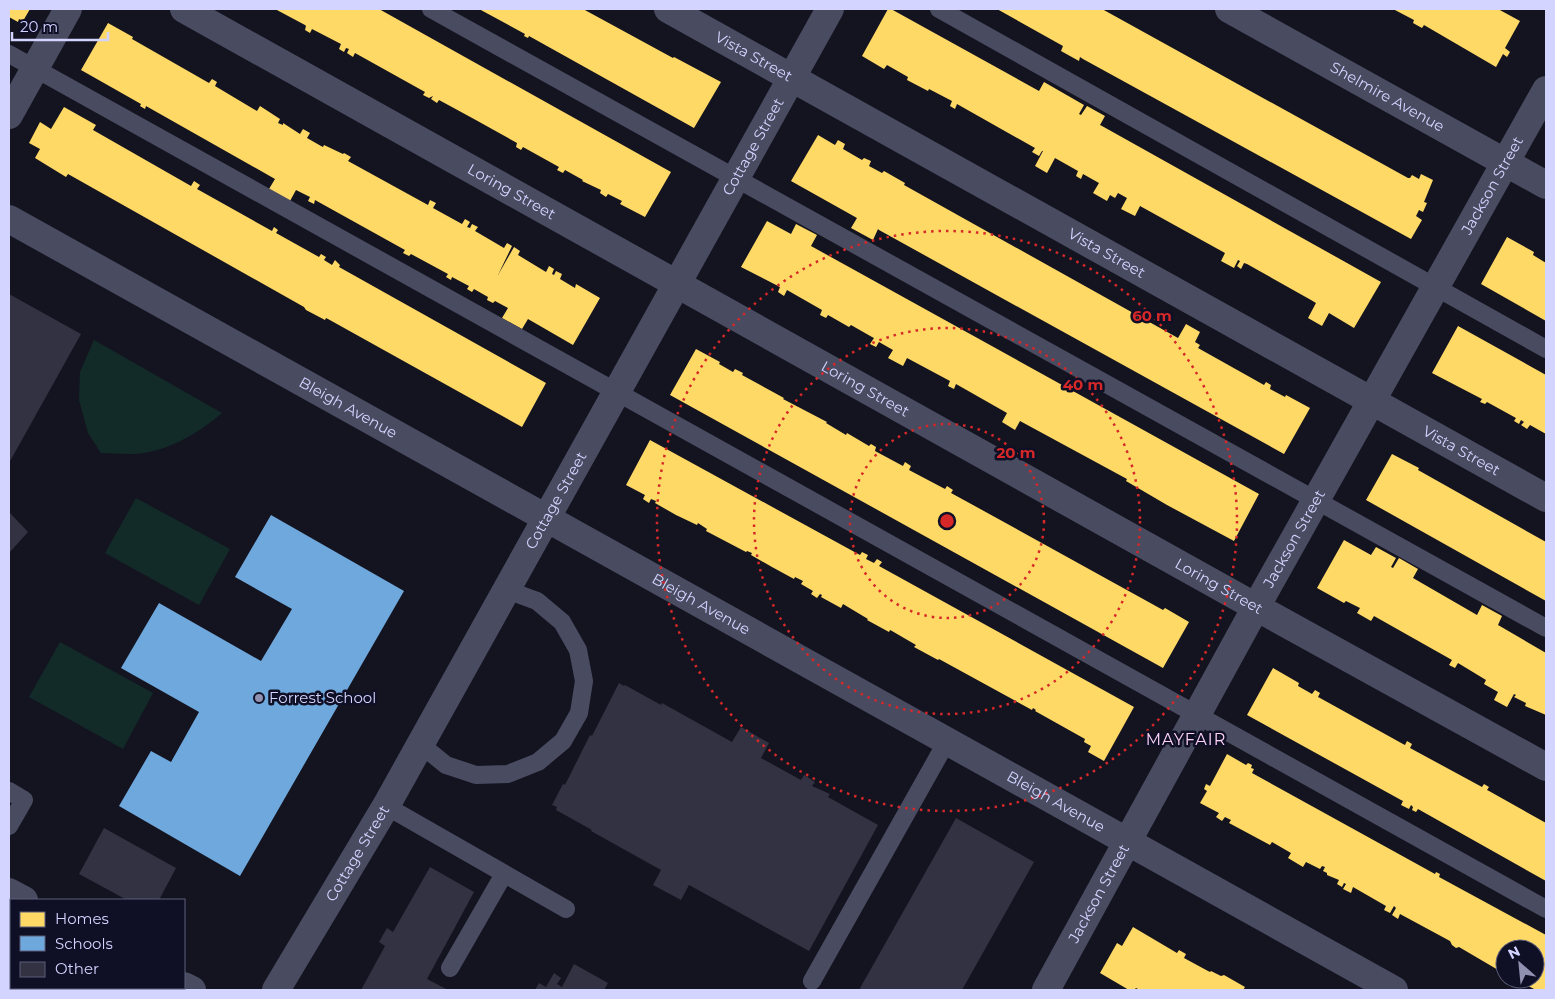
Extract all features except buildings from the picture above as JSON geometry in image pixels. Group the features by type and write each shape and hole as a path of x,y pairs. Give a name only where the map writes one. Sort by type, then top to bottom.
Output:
{"street":[{"path":"9,116 68,9"},
{"name":"Loring Street","path":"184,9 1546,767"},
{"name":"Vista Street","path":"668,9 1546,498"},
{"name":"Cottage Street","path":"276,990 386,806 830,9"},
{"name":"Shelmire Avenue","path":"1229,9 1546,185"},
{"name":"Jackson Street","path":"1046,990 1256,607 1546,90"},
{"name":"Bleigh Avenue","path":"9,220 1394,990"},
{"path":"9,892 22,899"}],"lane":[{"path":"431,9 1546,628"},
{"path":"939,9 1546,349"},
{"path":"9,54 1546,909"},
{"path":"420,744 446,764 476,775 508,774 538,762 563,741 579,713 584,681 578,650 562,622 537,602 507,590"},
{"path":"812,981 947,741"},
{"path":"9,791 24,800 9,826"},
{"path":"386,806 566,909"},
{"path":"450,968 504,874"}],"green space":[{"path":"94,340 222,413 195,433 165,448 139,454 101,453 88,433 79,400 80,372"},
{"path":"136,498 230,549 199,605 105,553"},
{"path":"60,642 153,693 123,749 29,697"}],"place":[{"name":"Forrest School","path":"259,698"}],"district":[{"name":"MAYFAIR","path":"1186,739"}]}
